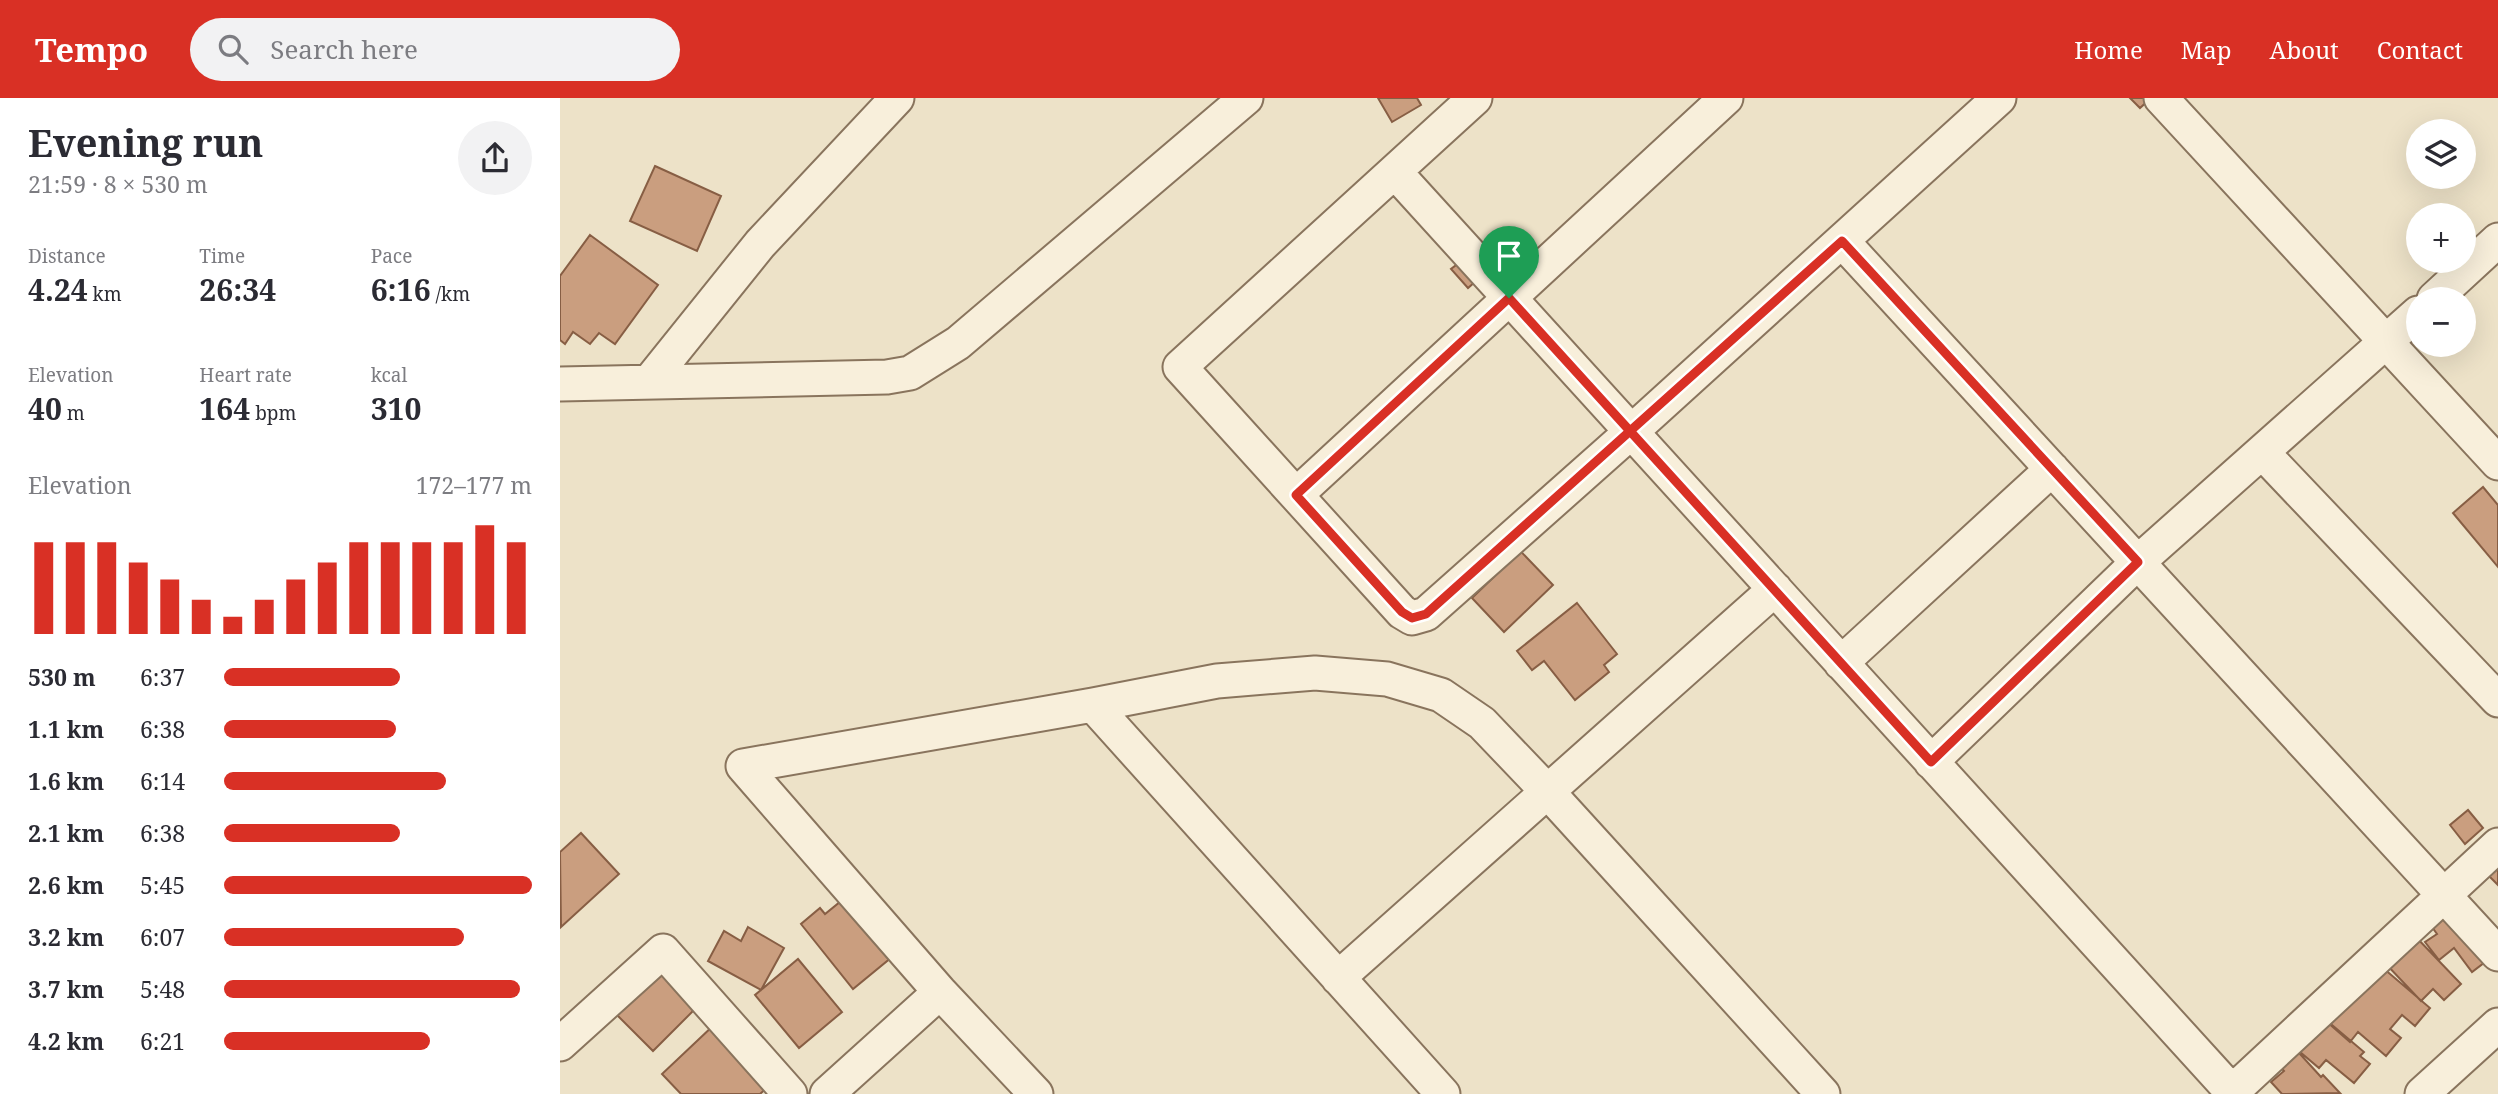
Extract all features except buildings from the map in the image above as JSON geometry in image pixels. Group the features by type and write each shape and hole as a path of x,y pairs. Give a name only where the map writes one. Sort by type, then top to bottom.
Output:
{"street":[{"path":"649,382 760,244 897,98"},
{"path":"560,384 887,377 910,373 958,343 1246,98"},
{"path":"1475,98 1180,367 1402,612 1412,618 1426,614 1999,98"},
{"path":"1296,495 1726,98"},
{"path":"2161,98 2498,463"},
{"path":"1395,172 2233,1093 2498,845"},
{"path":"2447,287 2498,240"},
{"path":"1842,241 2498,954"},
{"path":"1931,762 2138,562 2406,324"},
{"path":"2262,452 2498,701"},
{"path":"1841,663 2052,469"},
{"path":"1338,978 1775,589"},
{"path":"1036,1094 940,992 743,766 1217,681 1315,673 1387,679 1441,695 1482,723 1824,1094"},
{"path":"1093,705 1443,1094"},
{"path":"560,1044 663,951 790,1094"},
{"path":"827,1094 940,992"},
{"path":"2422,1094 2498,1025"}],"route":[{"path":"1509,298 1296,495 1402,612 1412,618 1426,614 1631,432 1842,241 2138,562 1931,762 1775,589 1631,432 1509,298"}]}
